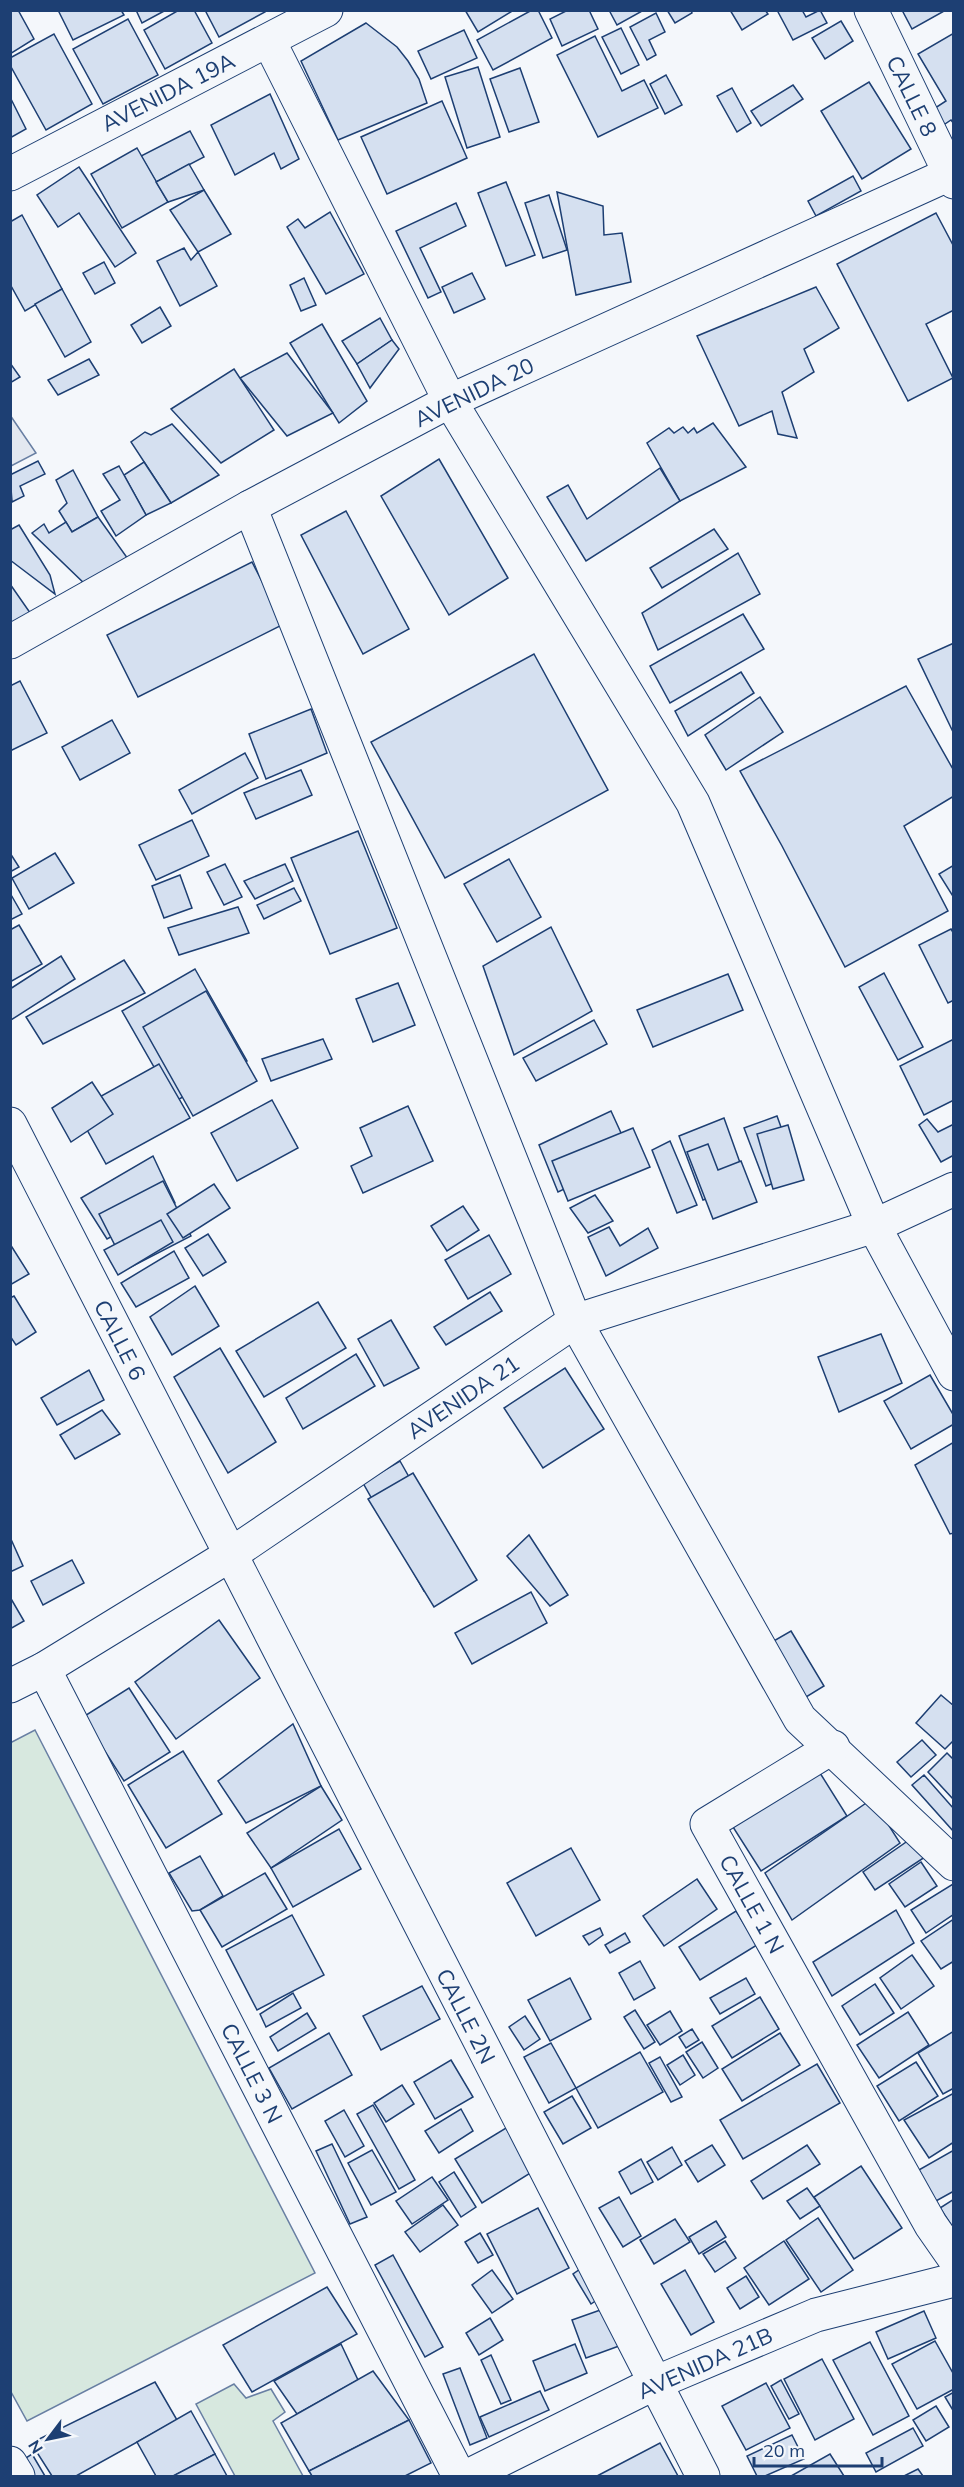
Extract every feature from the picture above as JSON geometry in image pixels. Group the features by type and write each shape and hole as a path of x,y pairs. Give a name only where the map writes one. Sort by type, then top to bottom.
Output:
{"street":[{"name":"AVENIDA 19A","path":"10,174 326,10"},
{"name":"CALLE 8","path":"871,10 952,176"},
{"path":"268,40 450,401 693,803 874,1226 954,1374"},
{"name":"AVENIDA 20","path":"10,642 250,507 450,401 952,176"},
{"path":"250,507 575,1321 800,1719 954,1864"},
{"name":"CALLE 6","path":"10,1124 230,1555"},
{"name":"AVENIDA 21","path":"10,1686 44,1669 230,1555 575,1321 874,1226 954,1189"},
{"name":"CALLE 2N","path":"230,1555 703,2476"},
{"name":"CALLE 3 N","path":"44,1669 459,2476"},
{"name":"CALLE 1 N","path":"833,1748 707,1824 931,2225 954,2258"},
{"name":"AVENIDA 21B","path":"468,2476 655,2383 816,2315 954,2280"},
{"path":"10,2463 18,2476"}],"shaded area":[{"path":"10,415 36,453 11,466 10,466"},
{"path":"35,1730 315,2273 27,2421 10,2390 10,1743"},
{"path":"234,2384 246,2398 271,2389 285,2412 273,2421 303,2476 235,2476 196,2404"}],"building":[{"path":"10,10 18,10 34,39 10,54"},
{"path":"58,10 121,10 124,15 73,40"},
{"path":"136,10 166,10 142,23"},
{"path":"179,10 194,10 212,43 165,69 144,30"},
{"path":"205,10 264,10 265,12 219,37"},
{"path":"465,10 514,10 478,32"},
{"path":"532,10 538,10 552,38 493,70 477,40"},
{"path":"568,10 589,10 598,29 562,46 550,19"},
{"path":"609,10 644,10 617,25"},
{"path":"667,10 691,10 692,13 675,23"},
{"path":"730,10 765,10 768,14 742,30"},
{"path":"777,10 802,10 806,17 820,10 827,23 793,40"},
{"path":"902,10 946,10 912,29"},
{"path":"656,13 665,32 649,40 656,55 647,60 630,27"},
{"path":"128,19 158,75 103,104 73,49"},
{"path":"841,21 853,41 825,59 812,38"},
{"path":"366,23 397,47 408,61 419,79 427,103 338,140 301,61"},
{"path":"621,28 639,65 621,74 602,37"},
{"path":"464,30 477,58 431,79 418,51"},
{"path":"954,33 954,124 951,120 942,126 932,110 946,101 918,54"},
{"path":"54,34 92,104 46,130 10,65 10,58"},
{"path":"595,36 622,91 644,80 658,108 598,137 557,55"},
{"path":"478,67 500,137 467,148 445,77"},
{"path":"520,68 539,122 509,132 490,79"},
{"path":"666,75 682,105 665,114 650,84"},
{"path":"869,82 911,149 862,179 821,111"},
{"path":"793,85 803,99 761,126 751,111"},
{"path":"732,88 751,123 737,132 717,96"},
{"path":"270,94 299,159 281,169 274,153 235,175 211,125"},
{"path":"10,97 26,129 10,138"},
{"path":"442,101 467,158 387,194 361,137"},
{"path":"190,131 204,157 156,182 141,156"},
{"path":"137,148 168,202 122,228 91,174"},
{"path":"189,164 204,190 168,202 156,182"},
{"path":"79,167 136,253 115,267 79,213 58,227 37,195"},
{"path":"853,176 861,191 816,216 808,201"},
{"path":"506,182 535,255 506,266 478,193"},
{"path":"204,190 231,234 198,252 170,210"},
{"path":"557,192 603,206 604,235 622,233 631,282 576,295"},
{"path":"549,195 567,250 543,258 525,203"},
{"path":"456,203 466,226 420,248 441,292 428,298 396,231"},
{"path":"330,212 364,274 326,294 287,227 298,219 305,228"},
{"path":"936,213 954,247 954,310 926,324 953,378 908,401 837,264"},
{"path":"22,215 62,289 25,311 10,284 10,222"},
{"path":"184,248 191,260 198,252 217,286 180,306 157,261"},
{"path":"104,262 115,283 95,294 83,273"},
{"path":"472,273 485,299 454,313 442,287"},
{"path":"304,278 316,305 301,311 290,285"},
{"path":"816,287 839,328 804,349 814,372 782,392 797,438 778,434 772,411 739,426 697,336"},
{"path":"62,289 91,342 65,357 35,304"},
{"path":"160,307 171,326 142,343 131,325"},
{"path":"380,318 392,340 357,364 342,341"},
{"path":"322,324 367,401 339,423 290,343"},
{"path":"392,340 399,349 370,388 357,364"},
{"path":"287,353 333,413 287,436 240,378"},
{"path":"89,359 99,375 58,395 48,380"},
{"path":"10,363 20,377 10,383"},
{"path":"234,369 274,430 221,463 171,409"},
{"path":"713,423 746,467 680,501 647,443 669,428 674,433 683,427 688,433 694,428 697,433"},
{"path":"172,424 219,475 171,503 131,442 145,432 151,435"},
{"path":"439,459 508,578 449,615 381,496"},
{"path":"38,461 45,474 20,486 24,496 12,502 10,475"},
{"path":"144,462 171,503 146,515 124,475"},
{"path":"119,466 146,515 116,536 101,511 120,500 103,474"},
{"path":"660,468 680,501 586,561 547,497 568,485 587,519"},
{"path":"73,470 98,517 72,532 59,511 67,503 56,480"},
{"path":"346,511 409,629 363,654 301,535"},
{"path":"98,517 128,559 87,586 32,533 44,524 49,533 66,522 72,532"},
{"path":"19,525 50,575 55,594 10,560 10,530"},
{"path":"714,529 728,549 662,588 650,568"},
{"path":"738,553 760,594 658,650 642,613"},
{"path":"252,562 284,624 138,697 107,635"},
{"path":"10,584 33,617 10,630"},
{"path":"743,614 764,649 670,703 650,666"},
{"path":"954,643 954,734 918,659"},
{"path":"534,654 608,790 445,878 371,742"},
{"path":"741,672 754,693 688,736 675,711"},
{"path":"20,681 47,733 10,751 10,686"},
{"path":"906,686 954,771 954,796 904,826 948,911 845,967 740,771"},
{"path":"760,697 783,732 726,770 705,735"},
{"path":"311,709 327,753 266,779 249,734"},
{"path":"112,720 130,753 80,780 62,747"},
{"path":"245,753 258,778 192,814 179,790"},
{"path":"301,770 312,795 256,819 244,793"},
{"path":"192,820 209,856 156,880 139,845"},
{"path":"358,831 397,928 330,954 291,858"},
{"path":"10,853 19,867 10,872"},
{"path":"55,853 74,883 29,909 12,878"},
{"path":"509,859 541,917 497,942 464,884"},
{"path":"225,864 242,897 224,905 207,872"},
{"path":"285,864 293,881 255,899 244,881"},
{"path":"954,865 954,898 939,874"},
{"path":"180,875 192,908 164,918 152,886"},
{"path":"294,888 301,901 264,919 257,905"},
{"path":"10,893 22,914 10,920"},
{"path":"238,907 249,933 179,955 168,928"},
{"path":"19,925 42,964 10,982 10,930"},
{"path":"551,927 592,1011 514,1055 483,966"},
{"path":"951,929 954,934 954,1000 948,1003 919,945"},
{"path":"61,956 75,979 11,1020 10,989"},
{"path":"124,960 145,993 43,1044 26,1017"},
{"path":"195,969 247,1061 174,1102 122,1011"},
{"path":"884,973 923,1047 898,1060 859,987"},
{"path":"728,974 743,1010 653,1047 637,1010"},
{"path":"398,983 415,1025 373,1042 356,999"},
{"path":"206,991 257,1081 193,1116 143,1027"},
{"path":"594,1020 607,1044 536,1081 523,1058"},
{"path":"323,1039 332,1059 271,1081 262,1059"},
{"path":"954,1039 954,1100 924,1115 900,1066"},
{"path":"159,1064 190,1118 106,1164 76,1110"},
{"path":"92,1082 113,1114 71,1142 52,1108"},
{"path":"272,1100 298,1148 237,1181 211,1133"},
{"path":"408,1106 433,1161 363,1193 351,1166 372,1156 360,1128"},
{"path":"611,1111 632,1157 558,1192 539,1145"},
{"path":"777,1116 798,1174 766,1186 744,1128"},
{"path":"724,1118 748,1185 703,1200 679,1136"},
{"path":"927,1119 938,1132 954,1124 954,1155 941,1162 919,1125"},
{"path":"788,1125 804,1180 773,1189 757,1134"},
{"path":"633,1128 650,1167 568,1201 552,1161"},
{"path":"670,1141 697,1205 677,1213 652,1150"},
{"path":"708,1144 718,1170 741,1161 757,1202 713,1219 687,1152"},
{"path":"153,1156 175,1203 107,1239 81,1198"},
{"path":"163,1181 191,1236 127,1269 99,1214"},
{"path":"214,1184 230,1208 183,1238 167,1214"},
{"path":"595,1195 613,1221 588,1233 570,1208"},
{"path":"463,1206 479,1230 447,1251 431,1226"},
{"path":"161,1220 173,1242 118,1275 104,1250"},
{"path":"609,1227 620,1246 648,1228 658,1248 606,1276 588,1237"},
{"path":"208,1234 226,1262 203,1276 185,1248"},
{"path":"489,1235 511,1274 468,1299 445,1260"},
{"path":"10,1244 29,1274 10,1285"},
{"path":"174,1251 189,1278 136,1307 121,1283"},
{"path":"195,1286 219,1326 172,1355 150,1317"},
{"path":"490,1292 502,1311 446,1345 434,1327"},
{"path":"14,1296 36,1332 16,1345 10,1336 10,1298"},
{"path":"318,1302 346,1348 264,1397 236,1351"},
{"path":"391,1320 419,1368 384,1386 358,1339"},
{"path":"881,1334 902,1383 839,1412 818,1357"},
{"path":"220,1348 276,1442 228,1473 174,1377"},
{"path":"356,1354 375,1386 303,1429 286,1398"},
{"path":"565,1368 604,1429 543,1468 504,1408"},
{"path":"89,1370 104,1400 57,1425 41,1398"},
{"path":"930,1375 954,1416 954,1424 911,1449 884,1401"},
{"path":"102,1410 120,1434 75,1459 60,1435"},
{"path":"954,1442 954,1533 950,1534 915,1465"},
{"path":"400,1461 461,1569 424,1591 363,1483"},
{"path":"413,1473 477,1580 434,1607 368,1499"},
{"path":"529,1535 568,1595 550,1606 507,1556"},
{"path":"10,1537 23,1566 10,1572"},
{"path":"72,1560 84,1583 43,1605 31,1581"},
{"path":"531,1592 547,1623 472,1664 455,1633"},
{"path":"10,1597 24,1621 10,1629"},
{"path":"219,1620 260,1678 176,1739 135,1682"},
{"path":"791,1631 824,1686 798,1702 765,1646"},
{"path":"129,1688 170,1752 124,1781 83,1717"},
{"path":"941,1695 954,1706 954,1740 945,1749 916,1723"},
{"path":"293,1724 321,1786 246,1823 218,1781"},
{"path":"922,1740 936,1755 911,1777 897,1762"},
{"path":"183,1751 222,1814 166,1848 128,1785"},
{"path":"947,1753 954,1760 954,1800 928,1772"},
{"path":"820,1773 847,1816 761,1871 733,1827"},
{"path":"924,1775 954,1809 954,1832 912,1785"},
{"path":"321,1786 342,1820 271,1868 247,1833"},
{"path":"872,1799 900,1843 792,1920 765,1873"},
{"path":"339,1829 361,1869 293,1907 271,1868"},
{"path":"912,1838 925,1857 875,1890 863,1872"},
{"path":"571,1848 600,1900 536,1936 507,1883"},
{"path":"200,1856 223,1896 200,1910 192,1911 169,1873"},
{"path":"921,1862 937,1886 905,1907 889,1884"},
{"path":"265,1873 287,1909 222,1947 200,1910"},
{"path":"697,1879 717,1909 664,1946 643,1916"},
{"path":"953,1884 954,1914 926,1933 911,1910"},
{"path":"896,1910 914,1943 832,1996 813,1962"},
{"path":"736,1911 757,1945 700,1980 679,1947"},
{"path":"292,1915 324,1975 257,2010 226,1950"},
{"path":"954,1919 954,1961 941,1969 921,1941"},
{"path":"600,1928 603,1935 589,1945 583,1936"},
{"path":"625,1933 630,1942 610,1953 605,1945"},
{"path":"912,1955 934,1986 901,2009 880,1978"},
{"path":"640,1961 655,1988 634,2000 619,1973"},
{"path":"570,1978 591,2019 550,2041 528,2000"},
{"path":"746,1978 755,1994 720,2014 710,1998"},
{"path":"875,1984 894,2013 860,2035 842,2006"},
{"path":"422,1986 440,2019 381,2050 363,2016"},
{"path":"293,1993 301,2008 266,2027 260,2014"},
{"path":"760,1997 779,2029 732,2058 712,2026"},
{"path":"635,2010 655,2042 644,2049 624,2017"},
{"path":"670,2011 682,2031 660,2045 647,2025"},
{"path":"908,2012 929,2045 879,2078 857,2045"},
{"path":"307,2013 316,2028 278,2051 270,2037"},
{"path":"525,2016 540,2039 524,2050 509,2027"},
{"path":"692,2029 699,2040 686,2048 679,2037"},
{"path":"954,2031 954,2088 943,2094 918,2053"},
{"path":"329,2033 352,2075 292,2109 269,2068"},
{"path":"780,2033 800,2065 742,2101 722,2069"},
{"path":"702,2042 718,2068 703,2078 686,2052"},
{"path":"551,2043 576,2088 549,2103 524,2057"},
{"path":"640,2052 663,2092 598,2128 576,2088"},
{"path":"683,2055 695,2075 680,2085 667,2065"},
{"path":"660,2057 682,2097 671,2102 649,2063"},
{"path":"451,2060 473,2097 435,2119 414,2082"},
{"path":"916,2062 938,2096 899,2121 877,2086"},
{"path":"817,2064 840,2103 743,2159 720,2120"},
{"path":"402,2085 414,2104 386,2122 374,2103"},
{"path":"954,2093 954,2142 929,2158 904,2120"},
{"path":"572,2096 591,2128 563,2144 544,2112"},
{"path":"373,2105 415,2180 399,2189 357,2114"},
{"path":"461,2109 473,2131 439,2153 425,2131"},
{"path":"344,2110 364,2146 345,2157 325,2121"},
{"path":"506,2128 532,2172 482,2203 455,2159"},
{"path":"332,2144 367,2217 350,2224 316,2151"},
{"path":"712,2145 725,2165 698,2182 685,2161"},
{"path":"807,2145 820,2164 763,2199 751,2181"},
{"path":"672,2147 682,2165 658,2180 647,2162"},
{"path":"372,2150 396,2192 371,2205 348,2163"},
{"path":"954,2150 954,2191 936,2201 917,2171"},
{"path":"641,2159 653,2182 631,2194 619,2172"},
{"path":"861,2166 902,2228 854,2259 814,2197"},
{"path":"454,2172 476,2207 461,2217 439,2182"},
{"path":"432,2177 448,2200 412,2224 396,2201"},
{"path":"807,2188 820,2206 800,2219 787,2201"},
{"path":"619,2197 641,2236 623,2247 599,2208"},
{"path":"954,2199 954,2229 940,2208"},
{"path":"443,2205 458,2225 420,2252 405,2232"},
{"path":"538,2208 569,2268 517,2294 487,2234"},
{"path":"818,2218 853,2270 821,2292 786,2240"},
{"path":"675,2219 690,2242 654,2264 640,2240"},
{"path":"716,2221 726,2237 699,2254 689,2237"},
{"path":"480,2233 493,2255 478,2263 465,2242"},
{"path":"725,2241 736,2258 715,2272 703,2254"},
{"path":"784,2241 809,2279 769,2305 744,2268"},
{"path":"393,2255 443,2347 425,2357 375,2265"},
{"path":"586,2265 604,2295 591,2304 573,2274"},
{"path":"492,2270 513,2299 492,2313 472,2285"},
{"path":"685,2270 714,2322 691,2335 661,2284"},
{"path":"746,2276 759,2297 740,2309 727,2288"},
{"path":"327,2287 357,2334 252,2392 223,2345"},
{"path":"606,2308 619,2346 586,2358 572,2320"},
{"path":"924,2311 936,2338 888,2359 876,2332"},
{"path":"490,2318 503,2340 479,2355 466,2333"},
{"path":"935,2341 954,2375 954,2389 917,2409 892,2364"},
{"path":"870,2342 909,2416 873,2435 833,2360"},
{"path":"341,2344 358,2380 297,2414 274,2381"},
{"path":"575,2344 587,2373 545,2391 533,2361"},
{"path":"491,2355 511,2400 501,2404 481,2360"},
{"path":"822,2359 854,2419 815,2440 784,2379"},
{"path":"460,2368 487,2438 470,2445 443,2374"},
{"path":"373,2371 409,2420 309,2471 281,2423"},
{"path":"781,2380 799,2414 789,2419 771,2386"},
{"path":"155,2382 177,2420 76,2476 52,2476 31,2443"},
{"path":"766,2383 790,2428 746,2450 722,2406"},
{"path":"540,2391 549,2410 489,2437 480,2417"},
{"path":"954,2392 954,2412 945,2397"},
{"path":"936,2406 949,2427 926,2441 913,2420"},
{"path":"191,2411 215,2454 174,2476 156,2476 137,2442"},
{"path":"409,2420 431,2463 405,2476 312,2476 309,2471"},
{"path":"913,2428 923,2446 876,2472 866,2453"},
{"path":"792,2435 804,2459 765,2476 757,2476 747,2456"},
{"path":"660,2443 678,2476 597,2476"},
{"path":"32,2454 45,2476 22,2476 15,2465"},
{"path":"215,2454 227,2476 173,2476"},
{"path":"830,2454 844,2476 791,2476"},
{"path":"918,2469 923,2476 904,2476"}]}
